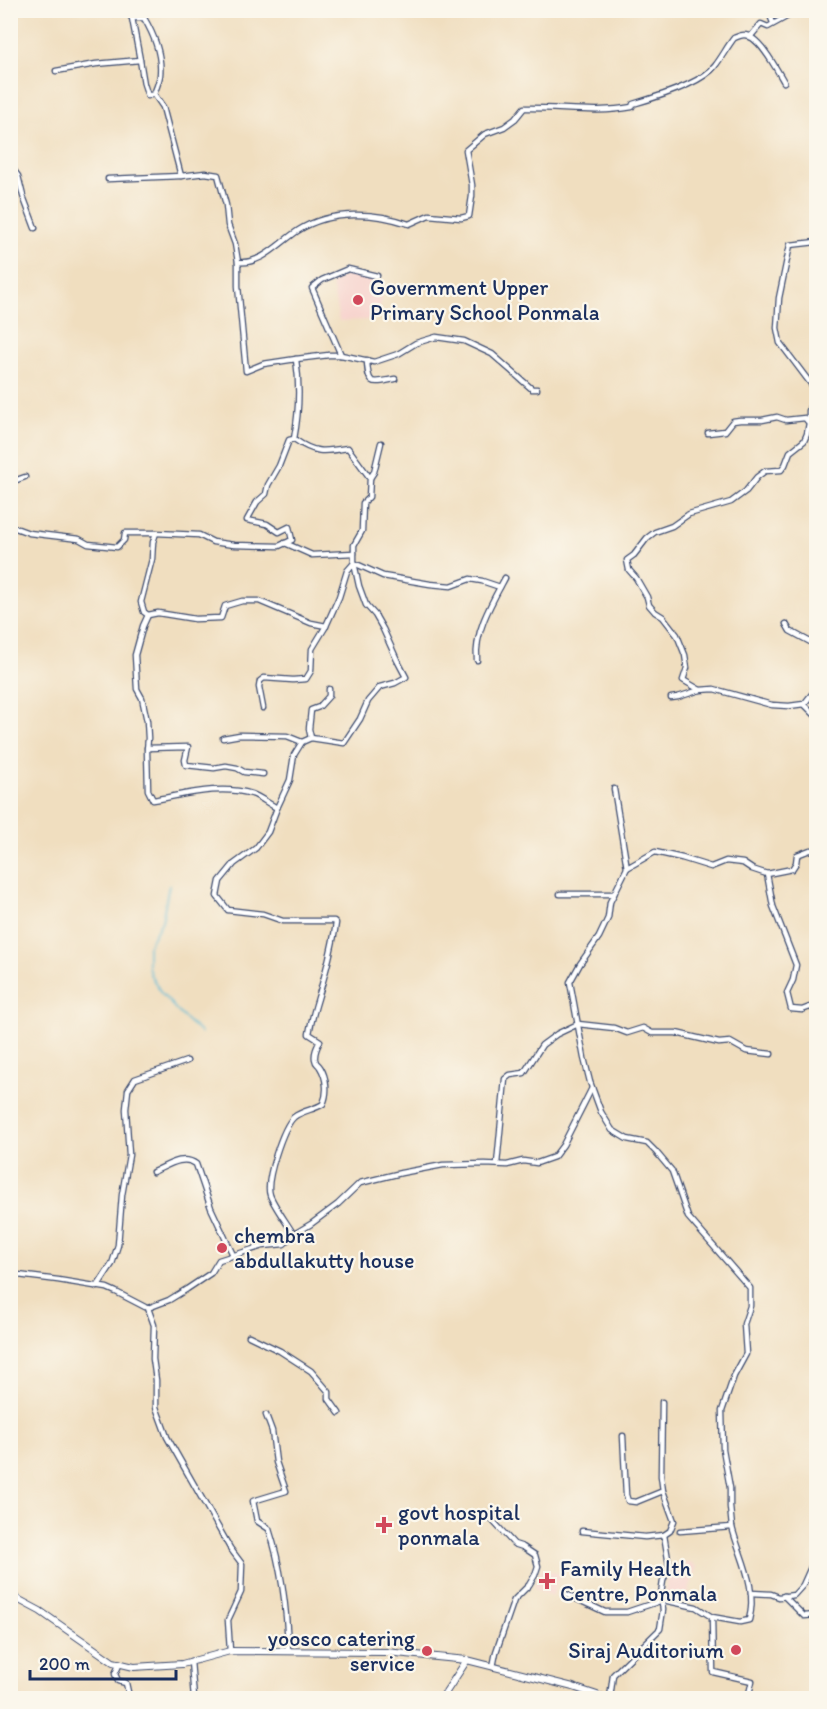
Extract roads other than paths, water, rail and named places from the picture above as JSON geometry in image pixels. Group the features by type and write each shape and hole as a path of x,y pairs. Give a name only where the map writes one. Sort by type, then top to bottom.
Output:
{"main road":[{"path":"10,1595 40,1611 113,1662 134,1667 182,1664 230,1651 386,1652 467,1660 573,1687 606,1698"},
{"path":"442,1698 467,1660"}],"street":[{"path":"125,10 132,18 148,96 154,94"},
{"path":"768,10 773,23"},
{"path":"750,37 761,24 768,27 799,10"},
{"path":"132,18 144,18 157,49 160,76 154,94"},
{"path":"238,262 247,263 267,253 300,229 338,216 379,217 396,219 409,224 429,215 461,218 469,216 472,185 466,150 485,134 504,127 524,108 620,110 659,97 704,75 715,67 734,38 744,35 754,39 765,51 784,82"},
{"path":"56,71 140,60"},
{"path":"154,94 163,107 181,176"},
{"path":"10,165 18,176 35,228"},
{"path":"108,179 205,173 218,175 238,262 246,371 263,364 329,355 341,355 374,362 436,338 464,341 492,354 532,389 537,388"},
{"path":"702,689 683,680 687,668 686,655 677,635 663,617 649,605 636,578 628,570 627,560 655,532 672,526 689,514 731,502 765,471 781,470 790,452 804,441 815,388 780,343 777,328 779,298 790,245 816,242"},
{"path":"341,355 312,288 322,280 348,269 377,276"},
{"path":"294,439 298,417 299,381 296,359"},
{"path":"367,360 367,376 370,380 376,382 395,379"},
{"path":"708,433 725,431 733,421 740,420 777,417 786,420 805,418 809,423"},
{"path":"294,439 312,450 348,448 370,478"},
{"path":"10,526 29,533 79,539 88,544 117,547 124,540 125,533 199,535 213,542 225,544 279,546 292,540 289,527 279,532 267,524 247,520 257,502 266,494 289,440 294,439"},
{"path":"294,1235 269,1194 269,1175 280,1142 293,1118 323,1104 327,1095 321,1069 315,1058 320,1041 309,1034 313,1010 329,961 336,923 334,921 283,921 263,914 228,910 217,896 220,881 234,864 256,848 268,832 290,780 294,755 302,742 311,738 344,743 360,719 368,701 380,687 406,677 383,629 366,605 354,563 354,545 363,531 363,503 369,497 370,478 374,472 381,443"},
{"path":"10,480 25,477"},
{"path":"148,615 144,612 141,602 156,533"},
{"path":"285,543 312,555 354,553"},
{"path":"354,563 383,576 430,584 451,586 470,579 500,587"},
{"path":"263,708 259,687 260,681 264,678 306,679 311,671 312,649 326,626 339,597 347,571 354,563"},
{"path":"477,660 480,634 505,578"},
{"path":"148,615 158,613 195,619 220,618 225,606 242,601 259,601 311,623 326,626"},
{"path":"148,615 142,626 135,655 137,689 147,721 148,790 153,800 185,793 231,791 253,795 277,808"},
{"path":"786,624 790,631 816,645"},
{"path":"311,738 309,729 311,710 319,707 329,696 329,689"},
{"path":"671,698 702,689 714,689 772,705 789,706 804,704 816,689"},
{"path":"804,704 816,716"},
{"path":"223,738 240,735 287,736 302,742"},
{"path":"147,748 188,747 186,765 214,768 226,766 244,772 263,774"},
{"path":"614,789 627,868"},
{"path":"566,1594 605,1612 627,1612 663,1600 696,1607 712,1617 740,1622 749,1620 752,1610 751,1585 732,1527 730,1488 723,1449 722,1411 734,1376 746,1354 744,1324 750,1306 750,1288 688,1217 672,1171 647,1143 627,1139 612,1130 601,1112 584,1058 570,982 599,937 608,918 610,902 627,868 655,852 711,867 726,861 743,863 767,874 792,868 796,863 797,855 816,850"},
{"path":"767,874 773,906 796,965 794,980 787,993 791,1009 802,1010 810,1007 816,1010"},
{"path":"560,894 614,894"},
{"path":"497,1164 505,1079 510,1075 524,1073 542,1046 557,1034 578,1024 614,1028 627,1033 643,1028 652,1033 676,1033 719,1043 730,1042 746,1051 771,1054"},
{"path":"97,1287 112,1264 118,1245 122,1196 129,1155 126,1109 128,1090 135,1079 187,1061"},
{"path":"230,1651 228,1620 241,1592 242,1564 230,1548 167,1437 156,1407 153,1359 154,1324 147,1308 187,1289 211,1272 219,1260 264,1246 284,1244 338,1204 360,1183 443,1165 507,1165 523,1161 537,1163 554,1157 592,1088"},
{"path":"153,1172 184,1159 196,1164 211,1208 233,1255"},
{"path":"10,1274 97,1287 116,1292 145,1308"},
{"path":"249,1336 280,1351 311,1371 329,1392 329,1400 339,1413"},
{"path":"582,1531 636,1537 664,1535 670,1531 674,1521 663,1491 660,1465 662,1402"},
{"path":"266,1415 272,1431 276,1462 286,1491 253,1501 257,1521 269,1529 280,1568 288,1652"},
{"path":"623,1436 628,1501 636,1502 663,1491"},
{"path":"493,1511 492,1520 514,1544 535,1555 538,1566 529,1585 514,1600 493,1667"},
{"path":"680,1531 732,1527"},
{"path":"610,1698 613,1675 660,1629 663,1610 663,1581 669,1564 664,1535"},
{"path":"751,1593 794,1595 803,1585 816,1556"},
{"path":"784,1596 804,1616 816,1615"},
{"path":"712,1617 713,1672 752,1681 748,1698"},
{"path":"191,1661 194,1698"},
{"path":"120,1663 115,1674 118,1681 126,1683 128,1692 126,1698"}],"waterway":[{"path":"169,885 162,921 148,946 148,966 161,993 201,1033"}],"place":[{"name":"Government Upper Primary School Ponmala","path":"358,300"},
{"name":"chembra abdullakutty house","path":"222,1248"},
{"name":"govt hospital ponmala","path":"384,1525"},
{"name":"Family Health Centre, Ponmala","path":"547,1581"},
{"name":"Siraj Auditorium","path":"736,1650"},
{"name":"yoosco catering service","path":"427,1651"}]}
